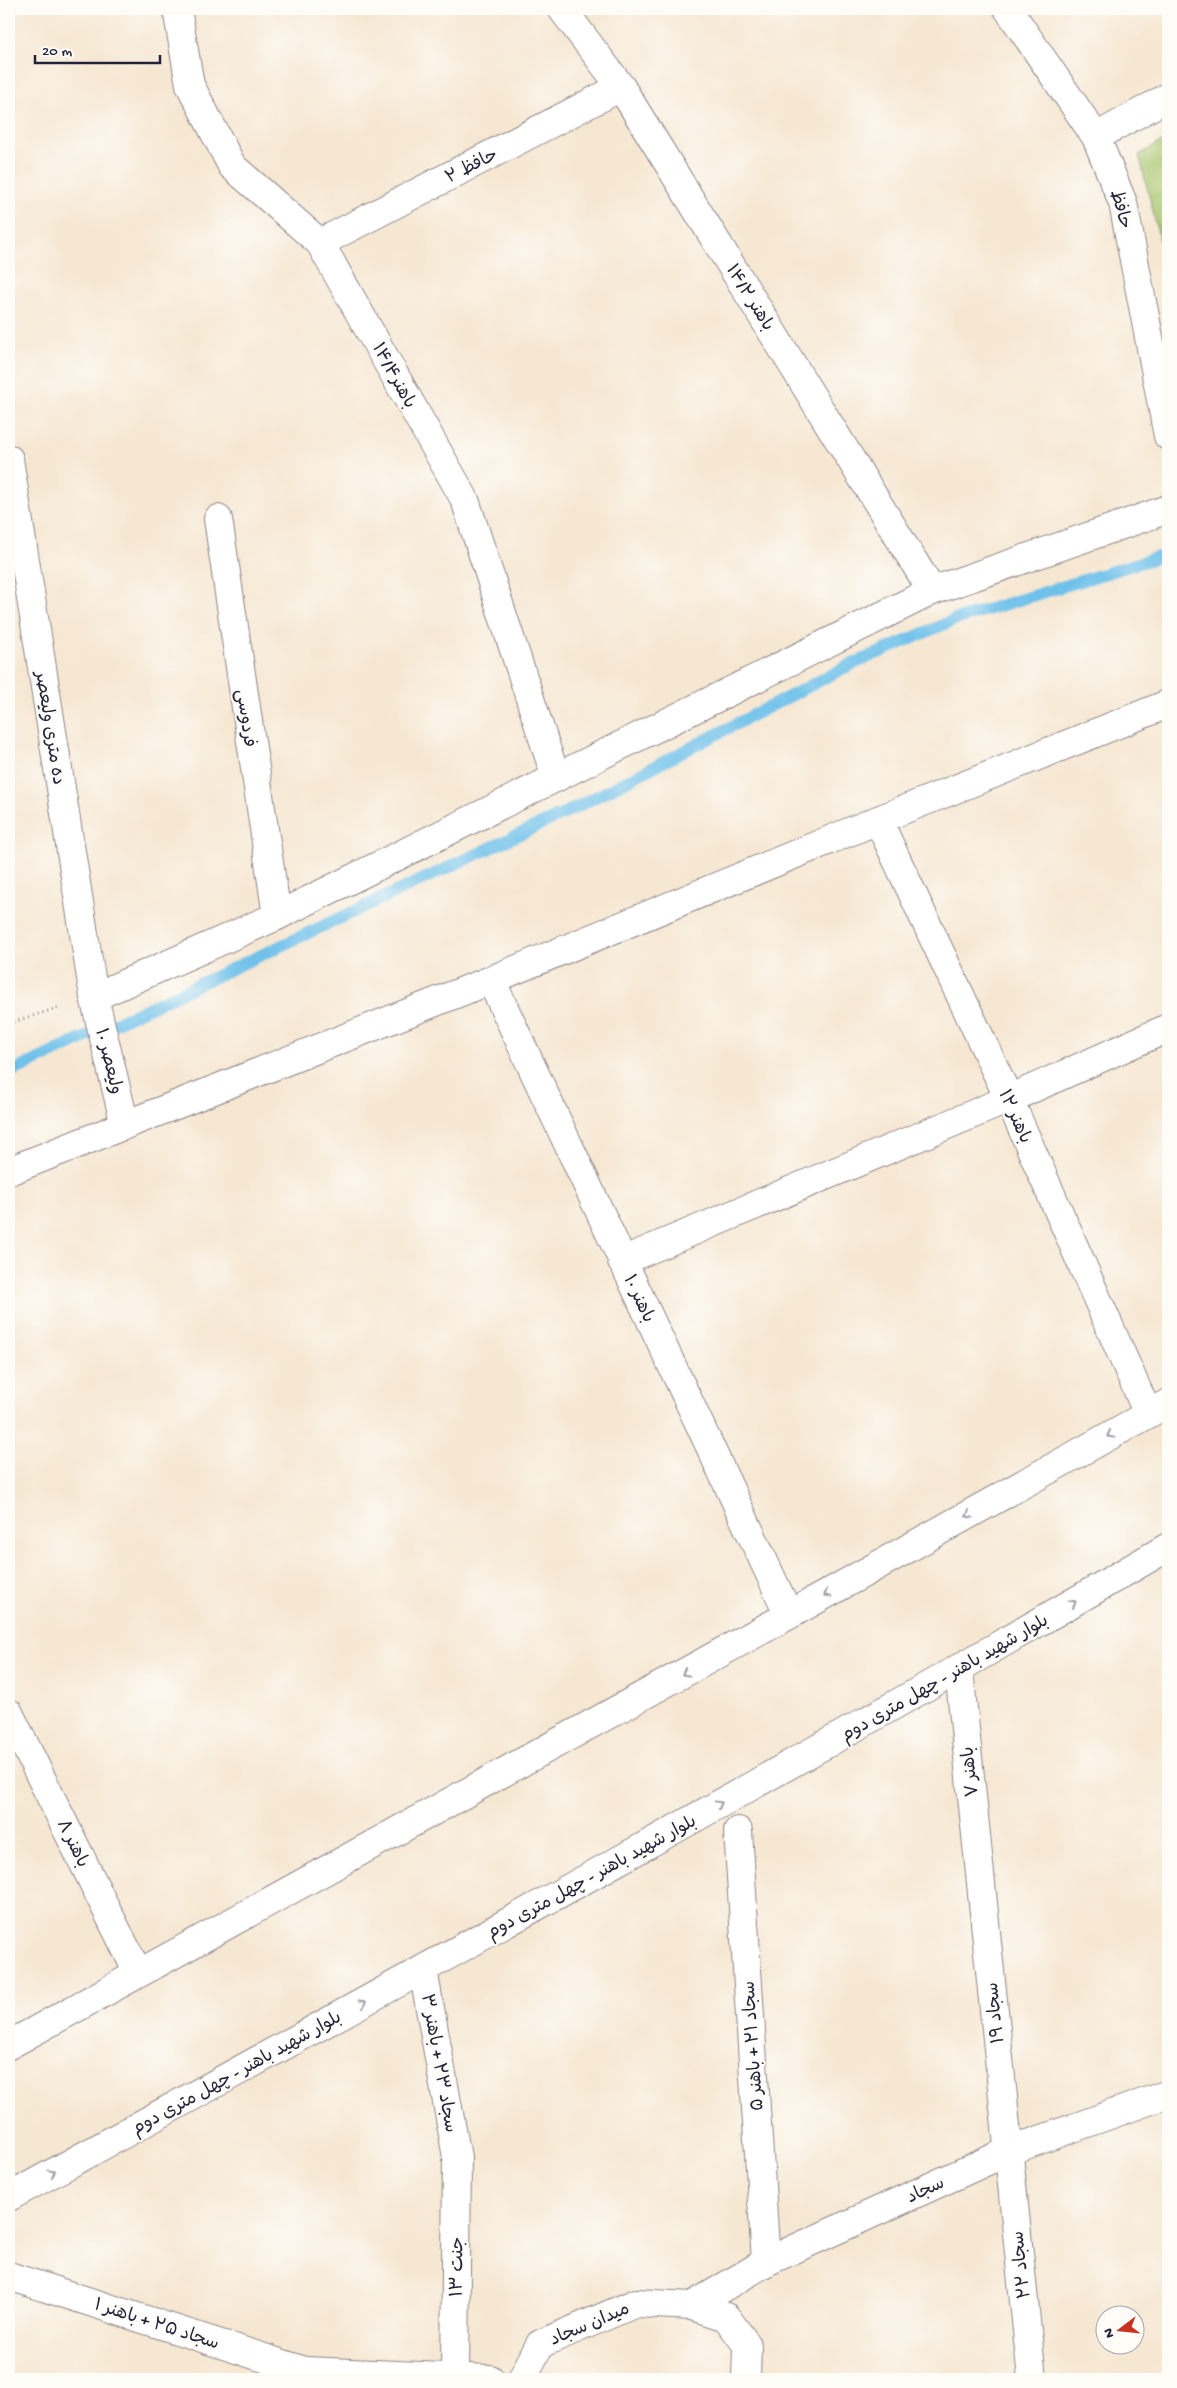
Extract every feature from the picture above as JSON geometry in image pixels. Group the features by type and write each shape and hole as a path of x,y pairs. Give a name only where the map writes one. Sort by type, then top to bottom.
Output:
{"street":[{"name":"باهنر۱۴/۴","path":"177,9 190,85 232,166 320,243 465,500 556,778"},
{"name":"باهنر ۱۴/۲","path":"562,9 621,87 932,591"},
{"name":"حافظ","path":"1008,9 1096,137 1123,203 1168,436"},
{"name":"حافظ ۲","path":"320,243 621,87"},
{"path":"1096,137 1168,97"},
{"name":"ده متری ولیعصر","path":"9,459 94,998"},
{"path":"94,998 277,916 932,591 1168,509"},
{"name":"فردوسی","path":"218,519 277,916"},
{"path":"9,1171 491,980 878,820 1168,704"},
{"name":"باهنر ۱۲","path":"878,820 1158,1408"},
{"name":"باهنر ۱۰","path":"491,980 789,1615"},
{"name":"ولیعصر ۱۰","path":"94,998 125,1125"},
{"path":"622,1261 1009,1098 1168,1028"},
{"path":"9,2045 789,1615 1158,1408"},
{"name":"بلوار شهید باهنر - چهل متری دوم","path":"9,2197 423,1970 959,1670 1168,1548"},
{"name":"باهنر ۷","path":"959,1670 980,1874"},
{"name":"باهنر ۸","path":"9,1713 138,1973"},
{"name":"سجاد ۲۱ + باهنر ۵","path":"738,1831 766,2262"},
{"name":"سجاد ۱۹","path":"980,1874 1009,2151"},
{"name":"سجاد ۲۳ + باهنر ۳","path":"423,1970 457,2157"},
{"name":"سجاد","path":"692,2306 766,2262 1009,2151 1168,2094"},
{"name":"سجاد ۲۲","path":"1009,2151 1032,2379"},
{"name":"جنت ۱۳","path":"455,2377 457,2157"},
{"name":"سجاد ۲۵ + باهنر ۱","path":"9,2276 294,2375"},
{"name":"میدان سجاد","path":"522,2379 540,2344 636,2303 692,2306 726,2317 747,2344 746,2379"},
{"path":"294,2375 490,2379"}],"path":[{"path":"9,1023 94,998"}],"green space":[{"path":"1168,138 1168,273 1139,155"}],"waterway":[{"path":"9,1073 565,813 848,666 954,620 1168,554"}]}
